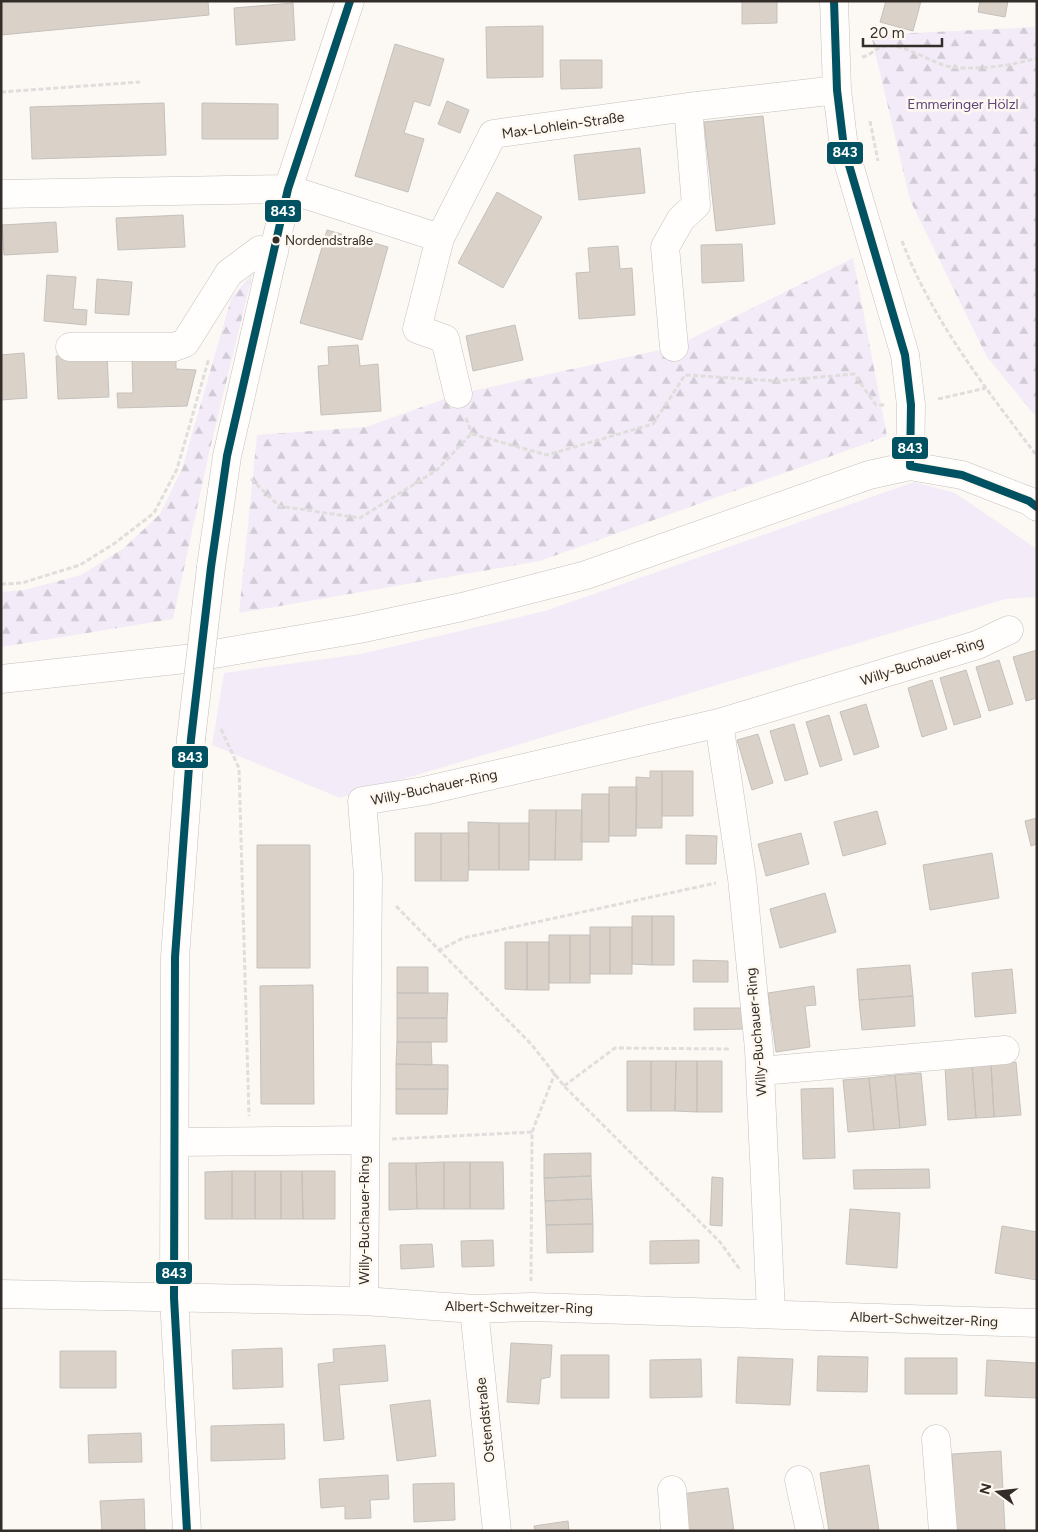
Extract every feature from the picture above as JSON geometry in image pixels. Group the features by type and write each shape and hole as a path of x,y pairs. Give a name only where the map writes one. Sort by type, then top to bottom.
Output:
{"street":[{"path":"187,1531 174,1298 175,958 191,739 211,567 227,456 288,190 350,1"},
{"path":"834,1 837,90 844,148 905,355 911,405 910,466"},
{"name":"Max-Lohlein-Straße","path":"458,394 445,339 417,329 440,238 493,134 688,107 837,90"},
{"path":"674,347 665,247 681,219 696,205 688,107"},
{"path":"1,194 288,190 440,238"},
{"path":"70,347 174,347 185,343 229,273 260,250 274,252"},
{"path":"1,679 184,659 359,629 462,607 586,575 869,475 910,466 962,475 1029,501 1037,507"},
{"name":"Willy-Buchauer-Ring","path":"364,1301 364,1140 368,876 362,802 424,791 719,723 977,645 1009,630"},
{"name":"Willy-Buchauer-Ring","path":"719,723 742,878 759,1060 771,1313"},
{"path":"759,1060 1005,1050"},
{"name":"Willy-Buchauer-Ring","path":"175,1142 364,1140"},
{"name":"Albert-Schweitzer-Ring","path":"1,1294 364,1301 474,1309 531,1307 771,1313 1037,1323"},
{"name":"Ostendstraße","path":"474,1309 497,1531"},
{"path":"936,1439 943,1531"},
{"path":"799,1480 810,1531"},
{"path":"672,1490 675,1531"}],"path":[{"path":"835,50 858,58 868,56 882,46 899,48 951,67 1010,66 1037,58"},
{"path":"1,92 140,82"},
{"path":"869,115 879,163"},
{"path":"900,235 916,278 986,388 1037,456"},
{"path":"1,584 22,583 80,565 115,544 154,513 178,469 210,356"},
{"path":"227,456 279,506 360,518 437,470 472,434 547,455 653,424 685,375 777,381 854,374 876,405 911,405 986,388"},
{"path":"218,723 239,768 250,1142"},
{"path":"368,876 438,951 532,1046 564,1086 720,1242 743,1274"},
{"path":"438,951 463,938 742,878"},
{"path":"564,1086 615,1048 759,1060"},
{"path":"531,1307 532,1132 555,1073"},
{"path":"364,1140 532,1132"}],"green space":[{"name":"Emmeringer Hölzl","path":"1037,27 1037,418 987,357 910,200 871,35"},
{"path":"853,258 887,436 540,561 239,613 257,435 366,427 458,394 674,347"},
{"path":"253,272 210,449 173,619 1,647 1,592 24,590 81,575 124,548 160,514 182,469 231,299"},
{"path":"914,482 955,493 1037,549 1037,597 1005,599 340,798 212,745 224,673 361,654 545,611"}],"building":[{"path":"1,1 208,1 209,15 1,35"},
{"path":"742,1 777,1 777,23 742,24"},
{"path":"886,1 921,1 913,31 880,22"},
{"path":"980,1 1008,1 1005,17 978,12"},
{"path":"293,3 295,40 236,45 234,8"},
{"path":"543,26 543,77 487,78 486,27"},
{"path":"395,44 444,59 430,106 414,101 404,133 424,139 408,192 355,176"},
{"path":"560,60 602,60 602,88 561,89"},
{"path":"447,101 469,110 460,133 438,124"},
{"path":"164,103 166,155 32,159 30,107"},
{"path":"202,103 278,104 278,139 202,139"},
{"path":"763,116 775,224 716,231 704,122"},
{"path":"640,148 645,193 579,200 574,155"},
{"path":"497,192 542,217 503,288 458,263"},
{"path":"183,215 185,247 118,250 116,218"},
{"path":"56,222 58,252 4,255 2,225"},
{"path":"327,230 388,247 362,340 300,323"},
{"path":"742,244 744,281 702,283 701,245"},
{"path":"618,246 620,269 632,268 635,315 579,319 576,273 590,272 588,248"},
{"path":"47,275 76,277 73,309 87,310 86,325 44,321"},
{"path":"97,279 132,282 129,315 95,313"},
{"path":"515,325 523,360 473,371 466,336"},
{"path":"358,345 360,366 378,364 381,411 321,415 318,366 329,365 328,347"},
{"path":"24,353 27,398 1,400 1,355"},
{"path":"107,354 109,397 58,399 56,356"},
{"path":"176,357 176,369 196,370 187,406 118,408 117,393 133,393 132,358"},
{"path":"1037,650 1037,698 1026,701 1013,657"},
{"path":"999,660 1013,704 989,711 976,667"},
{"path":"966,670 981,717 954,725 940,678"},
{"path":"932,680 947,729 922,737 908,688"},
{"path":"866,704 879,747 854,755 840,712"},
{"path":"829,715 842,760 820,767 806,722"},
{"path":"794,724 808,774 785,781 770,731"},
{"path":"758,734 773,783 752,790 737,740"},
{"path":"650,771 662,771 662,828 636,828 636,777 650,778"},
{"path":"662,771 693,771 693,816 662,816"},
{"path":"609,787 637,787 636,836 609,836"},
{"path":"582,794 609,794 609,842 581,842"},
{"path":"529,810 556,810 555,860 529,860"},
{"path":"556,810 582,810 582,860 555,860"},
{"path":"877,811 886,844 843,856 834,822"},
{"path":"1037,818 1037,844 1031,846 1025,821"},
{"path":"468,822 499,823 499,870 469,870"},
{"path":"499,823 529,823 529,870 499,870"},
{"path":"415,833 441,833 441,881 415,881"},
{"path":"441,833 469,833 468,881 441,881"},
{"path":"801,833 809,864 766,876 758,844"},
{"path":"686,835 717,836 716,864 686,864"},
{"path":"257,845 310,845 310,968 257,968"},
{"path":"992,853 999,898 930,910 923,865"},
{"path":"825,893 836,932 780,948 770,909"},
{"path":"632,916 652,916 652,965 632,964"},
{"path":"652,916 674,916 674,965 652,965"},
{"path":"590,927 610,927 610,974 590,974"},
{"path":"610,927 632,927 632,974 610,974"},
{"path":"549,935 570,935 570,983 549,983"},
{"path":"570,935 590,935 590,983 570,983"},
{"path":"505,942 527,942 527,990 505,989"},
{"path":"527,942 549,942 549,990 527,990"},
{"path":"693,960 728,961 728,982 693,982"},
{"path":"910,965 913,996 859,1000 857,969"},
{"path":"397,967 428,967 428,993 397,993"},
{"path":"1012,969 1016,1013 975,1017 972,973"},
{"path":"313,985 314,1104 261,1104 260,986"},
{"path":"814,986 816,1005 805,1006 810,1047 776,1052 768,993"},
{"path":"397,993 448,993 447,1018 397,1018"},
{"path":"913,996 915,1026 862,1030 859,1000"},
{"path":"694,1008 744,1008 744,1029 694,1030"},
{"path":"397,1018 447,1018 447,1042 397,1042"},
{"path":"397,1042 431,1042 432,1065 396,1064"},
{"path":"627,1061 651,1061 651,1111 627,1111"},
{"path":"651,1061 676,1061 675,1111 651,1111"},
{"path":"676,1061 697,1061 697,1112 675,1111"},
{"path":"697,1061 722,1061 722,1112 697,1112"},
{"path":"1016,1062 1021,1115 994,1117 991,1064"},
{"path":"396,1064 448,1065 448,1089 396,1089"},
{"path":"991,1064 994,1117 976,1118 972,1065"},
{"path":"972,1065 976,1118 948,1120 945,1067"},
{"path":"921,1073 926,1125 900,1128 895,1075"},
{"path":"895,1075 900,1128 874,1130 869,1078"},
{"path":"869,1078 874,1130 848,1132 843,1080"},
{"path":"833,1088 835,1158 803,1159 801,1089"},
{"path":"396,1089 448,1089 447,1114 396,1114"},
{"path":"591,1153 591,1176 544,1178 544,1154"},
{"path":"444,1162 470,1162 470,1209 444,1209"},
{"path":"444,1162 444,1209 417,1209 416,1163"},
{"path":"470,1162 503,1162 504,1209 470,1209"},
{"path":"389,1163 416,1163 417,1209 389,1210"},
{"path":"929,1169 930,1188 854,1189 853,1170"},
{"path":"232,1171 255,1171 255,1219 232,1219"},
{"path":"232,1171 232,1219 205,1219 205,1172"},
{"path":"255,1171 281,1171 281,1219 255,1219"},
{"path":"281,1171 302,1171 303,1219 281,1219"},
{"path":"302,1171 335,1171 335,1219 303,1219"},
{"path":"591,1176 592,1199 545,1201 544,1178"},
{"path":"712,1177 723,1178 722,1226 710,1225"},
{"path":"592,1199 593,1224 546,1225 545,1201"},
{"path":"850,1209 900,1213 897,1268 846,1264"},
{"path":"593,1224 593,1252 547,1253 546,1225"},
{"path":"1002,1226 1037,1232 1037,1280 995,1273"},
{"path":"493,1240 494,1266 462,1267 461,1241"},
{"path":"699,1240 699,1263 650,1264 650,1241"},
{"path":"432,1244 434,1267 401,1269 400,1245"},
{"path":"511,1343 552,1345 550,1377 541,1379 539,1404 507,1402"},
{"path":"385,1345 388,1381 339,1385 344,1439 324,1441 318,1364 334,1362 333,1349"},
{"path":"282,1348 283,1387 233,1389 232,1350"},
{"path":"60,1351 116,1351 116,1388 60,1388"},
{"path":"561,1355 609,1355 609,1398 561,1398"},
{"path":"818,1356 868,1357 867,1392 817,1391"},
{"path":"738,1357 793,1359 790,1405 736,1403"},
{"path":"905,1358 957,1358 957,1394 905,1394"},
{"path":"701,1359 702,1397 650,1398 650,1360"},
{"path":"987,1360 1037,1363 1037,1398 985,1396"},
{"path":"430,1400 436,1456 397,1461 390,1405"},
{"path":"284,1424 285,1459 211,1461 211,1426"},
{"path":"141,1433 142,1462 89,1463 88,1435"},
{"path":"1001,1451 1005,1531 956,1531 952,1454"},
{"path":"869,1465 879,1531 829,1531 820,1473"},
{"path":"388,1475 389,1499 370,1500 371,1518 345,1519 345,1506 321,1508 319,1479"},
{"path":"454,1483 455,1520 414,1522 413,1484"},
{"path":"728,1488 734,1531 686,1531 681,1494"},
{"path":"144,1499 145,1530 102,1531 100,1501"},
{"path":"568,1521 569,1531 535,1531 534,1526"}],"transit line":[{"name":"843","path":"187,1531 174,1298 175,957 191,739 211,567 227,456 288,189 350,1"},
{"name":"843","path":"834,1 837,90 844,148 905,355 911,405 910,466 962,475 1029,501 1037,507"}],"place":[{"name":"Nordendstraße","path":"276,240"}]}
